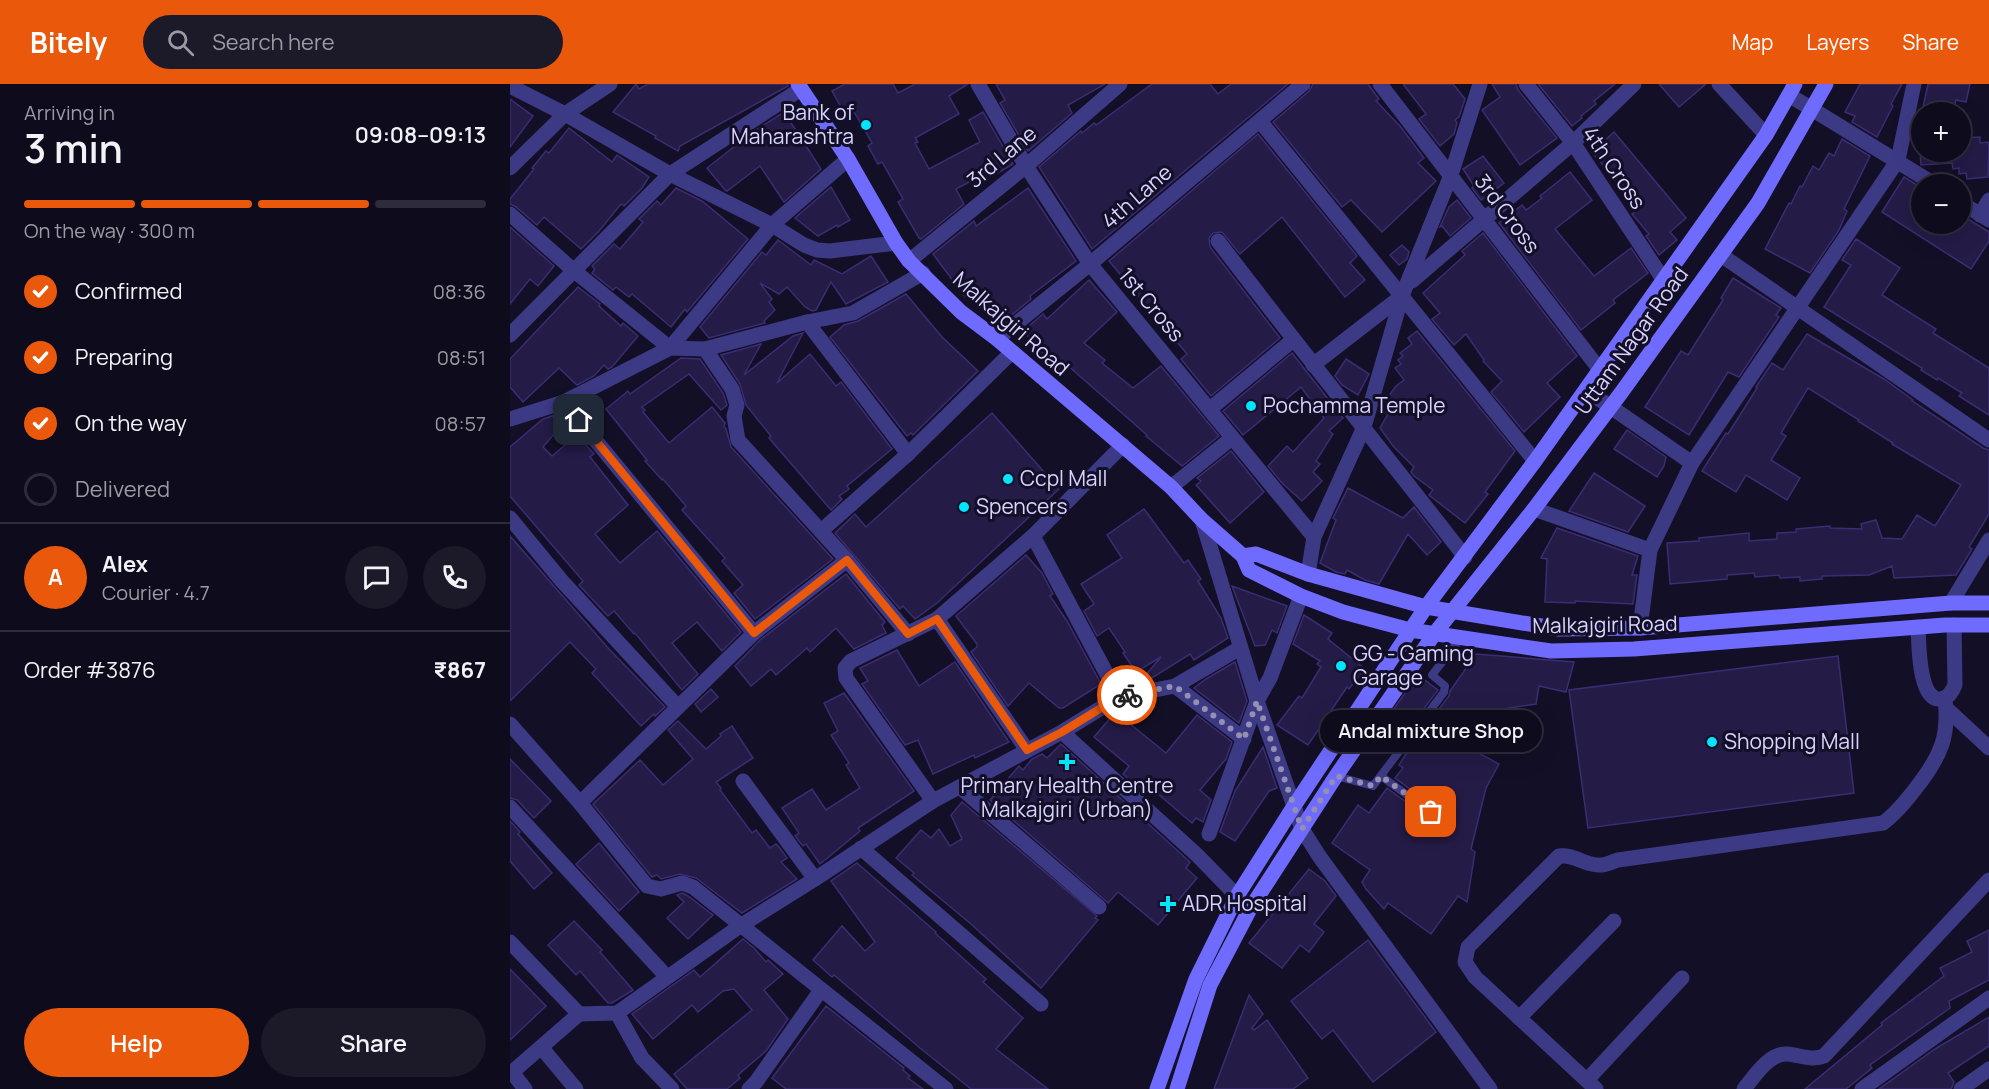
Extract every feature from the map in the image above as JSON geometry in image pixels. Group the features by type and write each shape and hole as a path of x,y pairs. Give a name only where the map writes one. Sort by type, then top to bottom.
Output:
{"street":[{"path":"510,168 565,114 610,84"},
{"name":"1st Cross","path":"978,84 1026,166 1090,264 1314,537"},
{"name":"3rd Lane","path":"909,261 1026,166 1120,84"},
{"name":"4th Lane","path":"997,339 1090,264 1303,84"},
{"name":"3rd Cross","path":"1380,84 1600,370"},
{"path":"1308,574 1314,537 1364,427 1406,290 1450,174 1480,84"},
{"name":"4th Cross","path":"1527,84 1573,143 1663,279"},
{"path":"1313,365 1406,290 1483,219 1573,143 1634,84"},
{"path":"1719,84 1766,135"},
{"name":"Uttam Nagar Road","path":"1179,1087 1210,985 1250,909 1336,776 1435,633 1534,509 1758,204 1826,84"},
{"path":"1640,627 1650,550 1692,463 1898,160 1914,84"},
{"path":"510,86 565,114 670,174 772,225 804,245 830,252 896,243"},
{"path":"510,335 670,174 799,86"},
{"name":"Malkajgiri Road","path":"799,86 848,159 896,243 909,261 961,312 997,339 1171,487 1202,520 1243,556 1249,570 1301,596 1343,612 1410,630 1551,651 1634,649 1918,627 1989,625"},
{"path":"1792,89 1812,109 1919,174"},
{"name":"Uttam Nagar Road","path":"1157,1089 1196,979 1237,896 1294,806 1410,630 1586,390 1766,135 1792,89"},
{"path":"1260,121 1406,290 1535,461"},
{"path":"510,419 564,402 670,348 772,225 848,159"},
{"path":"1971,209 1985,218 1989,200"},
{"path":"510,214 573,270 670,348 705,349 807,322 853,313 922,273"},
{"path":"1218,241 1293,340 1465,556"},
{"path":"1721,255 1989,440"},
{"path":"807,322 908,454"},
{"path":"1210,409 1293,340"},
{"path":"705,349 732,389 737,405 734,416 738,440 847,560 908,634"},
{"path":"821,531 908,454 1011,353"},
{"path":"1586,390 1692,463"},
{"path":"564,402 754,633"},
{"path":"1171,487 1232,438"},
{"path":"933,801 846,678 845,668 851,661 937,619 1033,536 1123,445"},
{"path":"1534,509 1650,550"},
{"path":"510,518 561,580 678,707"},
{"path":"1202,520 1257,701 1302,829 1319,856 1490,1089"},
{"path":"1033,536 1119,697"},
{"path":"1951,603 1989,540"},
{"name":"Malkajgiri Road","path":"1243,556 1256,554 1308,574 1426,607 1559,629 1640,627 1951,603 1989,603"},
{"path":"580,803 754,633 847,560"},
{"path":"1209,834 1257,701 1270,678 1301,596"},
{"path":"937,619 1027,750"},
{"path":"1682,978 1592,1085 1470,971 1465,962 1465,955 1468,947 1559,856 1568,855 1589,864 1601,866 1618,860 1883,823 1893,816 1941,749 1946,704 1955,685 1954,625"},
{"path":"1918,627 1924,684 1928,694 1946,704 1989,748"},
{"path":"525,1089 511,1073 579,1014 617,1013 740,926 933,801 1062,732 1119,697 1175,686 1240,648"},
{"path":"1175,686 1244,739"},
{"path":"510,724 580,803 647,886 661,889 682,884 693,887 946,1089"},
{"path":"1062,732 1197,855 1237,896"},
{"path":"743,781 815,879"},
{"path":"961,788 1099,907"},
{"path":"510,807 667,977"},
{"path":"861,848 1041,1004"},
{"path":"1744,1089 1770,1060 1778,1056 1785,1054 1810,1059 1824,1056 1989,880"},
{"path":"1520,1018 1614,921"},
{"path":"510,942 579,1014"},
{"path":"756,1087 821,990"},
{"path":"1862,1089 1989,998"},
{"path":"617,1013 642,1058 672,1089"},
{"path":"541,1047 576,1089"},
{"path":"1961,1089 1989,1069"}],"lane":[{"path":"1336,776 1373,786 1444,692 1444,686 1432,675 1461,638"},
{"path":"1381,776 1447,824"}],"building":[{"path":"636,84 639,89 648,84 788,84 788,86 680,146 678,151 613,112"},
{"path":"845,84 893,84 898,93 915,84 968,84 949,96 959,114 915,138 918,142 915,143 929,169 980,142 969,120 983,112 1013,164 993,176 990,171 956,189 964,204 921,239 898,202 903,199 882,162 878,164 868,146 872,143 853,110 845,114 832,91"},
{"path":"996,84 1105,84 1068,105 1072,113 1028,151 1000,103 1005,100"},
{"path":"1152,84 1210,84 1218,94 1231,84 1288,84 1092,249 1039,167 1081,131 1082,133 1094,123 1096,125"},
{"path":"1313,84 1368,84 1379,99 1376,101 1400,126 1424,158 1418,163 1436,181 1382,232 1351,200 1342,207 1273,122 1309,91"},
{"path":"1403,84 1453,84 1465,99 1459,117 1455,120 1457,123 1454,134 1440,146 1419,119 1426,114"},
{"path":"1492,84 1516,84 1518,90 1557,138 1520,165 1482,110 1500,97"},
{"path":"1538,84 1615,84 1594,101 1596,104 1572,126"},
{"path":"1659,84 1706,84 1679,107"},
{"path":"1860,84 1902,84 1877,137 1852,122 1855,116 1845,112"},
{"path":"1928,84 1970,84 1966,102 1956,100 1956,102 1924,102"},
{"path":"510,99 533,116 510,147"},
{"path":"784,112 821,169 784,202 760,166 727,191 725,190 707,168 753,132"},
{"path":"569,128 612,162 617,155 649,177 642,188 624,206 621,204 581,249 544,217 537,225 510,204 510,199 534,169 532,168 546,151 549,153"},
{"path":"1614,132 1686,218 1670,232 1677,240 1659,255 1646,236 1649,234 1632,214 1639,208 1592,152"},
{"path":"1258,134 1357,256 1350,263 1365,280 1345,297 1282,217 1240,254 1222,232 1213,233 1209,238 1210,247 1280,338 1211,396 1181,359 1187,354 1109,261"},
{"path":"1971,137 1980,137 1980,143 1988,142 1988,177 1971,179 1971,174 1959,174 1959,168 1953,169 1952,163 1921,165 1921,162 1971,162"},
{"path":"1842,139 1870,156 1844,209 1847,211 1839,230 1810,273 1765,249 1789,203 1791,204 1813,166 1819,170 1829,153 1834,156"},
{"path":"1483,156 1504,183 1481,200 1463,169"},
{"path":"1570,172 1592,200 1555,229 1594,276 1631,248 1648,273 1613,300 1615,303 1581,330 1499,223 1522,205 1526,210"},
{"path":"1904,177 1911,181 1911,231 1882,212"},
{"path":"831,187 850,220 818,236 795,218"},
{"path":"676,188 702,201 748,239 687,312 685,309 671,327 632,294 629,297 616,287 613,290 592,273 595,269 592,266 614,244 620,249 643,222 639,219 657,201 661,205"},
{"path":"1028,188 1076,261 1030,296 1031,299 1002,323 976,289 965,297 933,254 974,221 976,226"},
{"path":"1457,200 1471,218 1450,236 1442,226 1440,227 1449,207"},
{"path":"1971,221 1989,232 1989,241 1971,269 1916,234 1971,234"},
{"path":"510,227 554,266 538,286 530,279 510,304"},
{"path":"1483,233 1577,356 1547,383 1560,397 1524,432 1491,392 1502,381 1483,361 1466,334 1454,345 1432,319 1440,313 1423,293 1465,255 1462,251"},
{"path":"1856,239 1900,268 1882,295 1936,329 1933,333 1989,368 1989,415 1959,396 1962,393 1938,378 1937,380 1921,370 1922,368 1824,307 1851,265 1842,260"},
{"path":"778,240 811,265 814,260 842,274 871,256 888,282 846,304 831,282 816,310 812,311 805,307 787,287 779,294 760,283 772,299 769,302 775,310 764,321 765,323 709,338 700,327 762,252 766,255"},
{"path":"1402,245 1409,252 1407,259 1399,265 1390,255"},
{"path":"1733,278 1781,308 1776,315 1779,317 1739,377 1728,372 1689,435 1645,407 1681,351 1688,355 1723,300 1721,298"},
{"path":"1089,280 1117,312 1084,343 1105,360 1102,363 1133,388 1161,366 1219,436 1182,466 1066,364 1059,371 1023,331 1043,314 1047,319"},
{"path":"578,287 600,304 599,306 621,326 623,323 638,336 612,367 608,369 604,365 594,376 577,385 559,368 523,402 510,387 510,359"},
{"path":"906,294 942,337 978,371 913,435 911,433 907,436 830,337 844,325 858,321"},
{"path":"1417,331 1515,451 1485,492 1488,494 1465,523 1429,495 1433,490 1414,476 1411,472 1414,467 1393,446 1380,428 1388,414 1380,408 1396,386 1404,380 1395,368 1401,364 1398,360 1403,356 1400,353 1412,344 1408,338"},
{"path":"803,333 777,383 810,354 836,386 841,382 892,449 847,486 849,489 839,496 842,499 831,510 769,438 771,436 746,405 740,384 721,355 761,344 744,375 793,336"},
{"path":"1807,334 1884,379 1912,401 1989,450 1989,514 1969,547 1972,549 1956,575 1894,578 1892,566 1869,575 1822,576 1822,579 1800,581 1800,577 1780,578 1779,575 1755,577 1754,573 1727,575 1727,579 1670,584 1667,543 1699,541 1699,538 1749,533 1749,541 1777,539 1777,533 1796,532 1796,529 1830,526 1830,528 1862,529 1861,524 1876,520 1882,538 1902,539 1917,515 1935,526 1961,485 1892,444 1808,388 1781,433 1786,436 1771,460 1800,478 1787,500 1746,475 1736,492 1702,471 1772,363 1783,370"},
{"path":"1292,353 1343,418 1329,431 1333,434 1316,461 1320,464 1313,472 1322,481 1302,501 1282,483 1268,466 1287,446 1293,452 1324,418 1301,387 1243,435 1223,411"},
{"path":"681,358 700,359 723,393 727,405 721,410 689,374 642,407 645,410 643,412 669,443 712,407 725,423 731,447 833,559 755,619 734,593 743,585 722,561 725,558 682,510 686,506 645,461 647,460 606,409 628,391 630,394"},
{"path":"1346,359 1369,374 1358,395 1342,385 1335,376"},
{"path":"561,413 566,420 543,447 552,456 577,435 594,454 590,457 628,505 595,534 620,563 657,531 741,632 722,651 697,622 672,643 698,674 682,690 614,611 608,616 579,585 583,581 510,496 510,447 543,419"},
{"name":"Spencers","path":"992,413 1059,489 937,603 915,619 903,606 900,609 835,533 855,514 866,527"},
{"path":"1627,430 1666,457 1664,466 1657,477 1614,449"},
{"path":"1231,451 1264,492 1230,523 1196,485 1201,481 1197,478"},
{"path":"1594,473 1645,506 1628,532 1569,511"},
{"path":"1348,488 1403,518 1414,507 1441,542 1427,555 1408,534 1379,584 1365,580 1347,570 1345,574 1336,572 1320,563 1336,520 1333,518"},
{"path":"1144,509 1184,563 1188,560 1201,579 1198,581 1221,618 1228,638 1194,660 1190,654 1147,681 1139,683 1161,657 1136,672 1109,628 1097,636 1084,611 1094,604 1081,584 1122,558 1107,535"},
{"path":"1557,528 1638,556 1632,575 1637,575 1633,604 1545,602 1547,559 1541,558"},
{"path":"510,536 609,649 665,707 655,716 654,714 641,726 592,673 596,669 570,642 510,701"},
{"path":"1026,555 1042,573 1053,594 1050,596 1067,621 1101,684 1063,708 1059,708 1029,683 1008,706 971,652 977,644 956,616"},
{"path":"846,574 885,622 882,625 886,633 854,649 836,628 810,652 807,648 776,675 771,669 751,686 735,666 760,640"},
{"path":"1232,586 1287,606 1277,633 1272,630 1265,645 1255,646"},
{"path":"1304,615 1332,633 1328,639 1365,669 1349,689 1347,687 1308,745 1277,725 1299,696 1302,698 1321,667 1317,664 1320,661 1293,644"},
{"path":"897,650 919,686 955,662 1009,742 933,774 918,740 905,745 862,684 868,681 860,668"},
{"path":"1476,654 1574,662 1566,692 1539,686 1536,704 1496,710 1471,749 1499,764 1486,788 1471,849 1475,852 1467,902 1458,896 1431,934 1388,903 1384,909 1362,882 1370,870 1332,843 1358,805 1369,813 1387,788 1443,829 1451,828 1453,824 1451,819 1395,778 1403,768 1399,765 1413,743 1449,696 1450,691"},
{"name":"Shopping Mall","path":"1838,656 1854,793 1588,828 1569,690"},
{"path":"1235,662 1247,701 1239,723 1194,688"},
{"path":"1418,675 1438,690 1407,731 1388,717"},
{"path":"711,689 718,697 701,712 695,704"},
{"path":"844,693 914,791 858,828 860,831 820,864 806,844 803,846 795,836 799,833 782,808 812,789 826,810 860,788 846,765 849,763 831,735 838,731 824,703"},
{"path":"1118,709 1132,720 1129,723 1166,753 1197,715 1232,742 1226,759 1200,790 1211,800 1203,822 1196,818 1192,823 1144,782 1138,788 1123,774 1129,766 1094,737"},
{"path":"678,721 706,749 721,736 720,734 732,726 753,758 716,782 752,833 756,830 770,848 776,844 779,847 787,858 781,862 797,879 742,913 696,878 680,874 661,879 657,875 652,877 593,804 640,760 663,785 693,759 668,730"},
{"path":"1061,744 1190,862 1186,868 1197,878 1158,925 1118,892 1108,903 990,800 1019,766 1023,770 1032,759 1042,754 1047,758"},
{"path":"1263,747 1277,788 1269,791 1235,841 1220,832 1235,791"},
{"path":"510,759 551,801 534,818 517,800 510,798"},
{"path":"962,802 1097,916 1095,918 1098,920 1041,988 971,924 912,875 914,873 896,858 921,830 931,838 939,829 950,846 962,839 951,815"},
{"path":"510,821 520,832 518,834 552,873 534,889 510,861"},
{"path":"599,843 639,892 619,911 576,864"},
{"path":"857,863 936,932 986,979 983,982 1023,1018 996,1049 1048,1089 971,1089 813,960 842,926 865,951 875,942 831,881"},
{"path":"1309,869 1325,881 1336,896 1314,924 1324,932 1309,952 1300,945 1282,968 1249,943"},
{"path":"682,893 713,915 688,939 667,918 684,902 677,895"},
{"path":"574,921 602,950 600,952 633,990 612,1003 608,1003 580,971 576,975 548,945"},
{"path":"1989,930 1989,980 1949,1001 1950,1008 1870,1065 1872,1068 1846,1089 1805,1089 1882,1025 1881,1023 1944,976 1940,968 1972,952 1967,941"},
{"path":"743,939 766,962 768,960 783,974 764,990 788,1019 766,1051 738,1075 740,1078 727,1089 687,1089 674,1074 752,1010 734,989 723,991 698,1012 692,1005 653,1039 632,1014 694,970 700,977"},
{"path":"1368,940 1436,1032 1373,1082 1333,1030 1322,1039 1291,1001"},
{"path":"510,969 546,1006 510,1040"},
{"path":"1249,995 1263,1014 1252,1028 1254,1030 1267,1020 1308,1078 1293,1089 1214,1089"},
{"path":"826,1006 904,1068 903,1070 910,1076 908,1078 923,1089 786,1089 772,1078"},
{"path":"1989,1017 1989,1046 1948,1073 1954,1082 1951,1089 1879,1089 1935,1049"}],"way so far":[{"path":"1127,695 1175,686 1244,739 1257,701 1302,829 1336,776 1373,786 1381,776 1431,812"}],"place":[{"name":"Bank of Maharashtra","path":"866,125"},
{"name":"Pochamma Temple","path":"1251,406"},
{"name":"Ccpl Mall","path":"1008,479"},
{"name":"Spencers","path":"964,507"},
{"name":"GG - Gaming Garage","path":"1341,666"},
{"name":"Shopping Mall","path":"1712,742"},
{"name":"Primary Health Centre Malkajgiri (Urban)","path":"1067,762"},
{"name":"Andal mixture Shop","path":"1431,812"},
{"name":"ADR Hospital","path":"1168,904"}],"route":[{"path":"579,420 754,633 847,560 908,634 937,619 1027,750 1062,732 1119,697 1127,695"}]}
